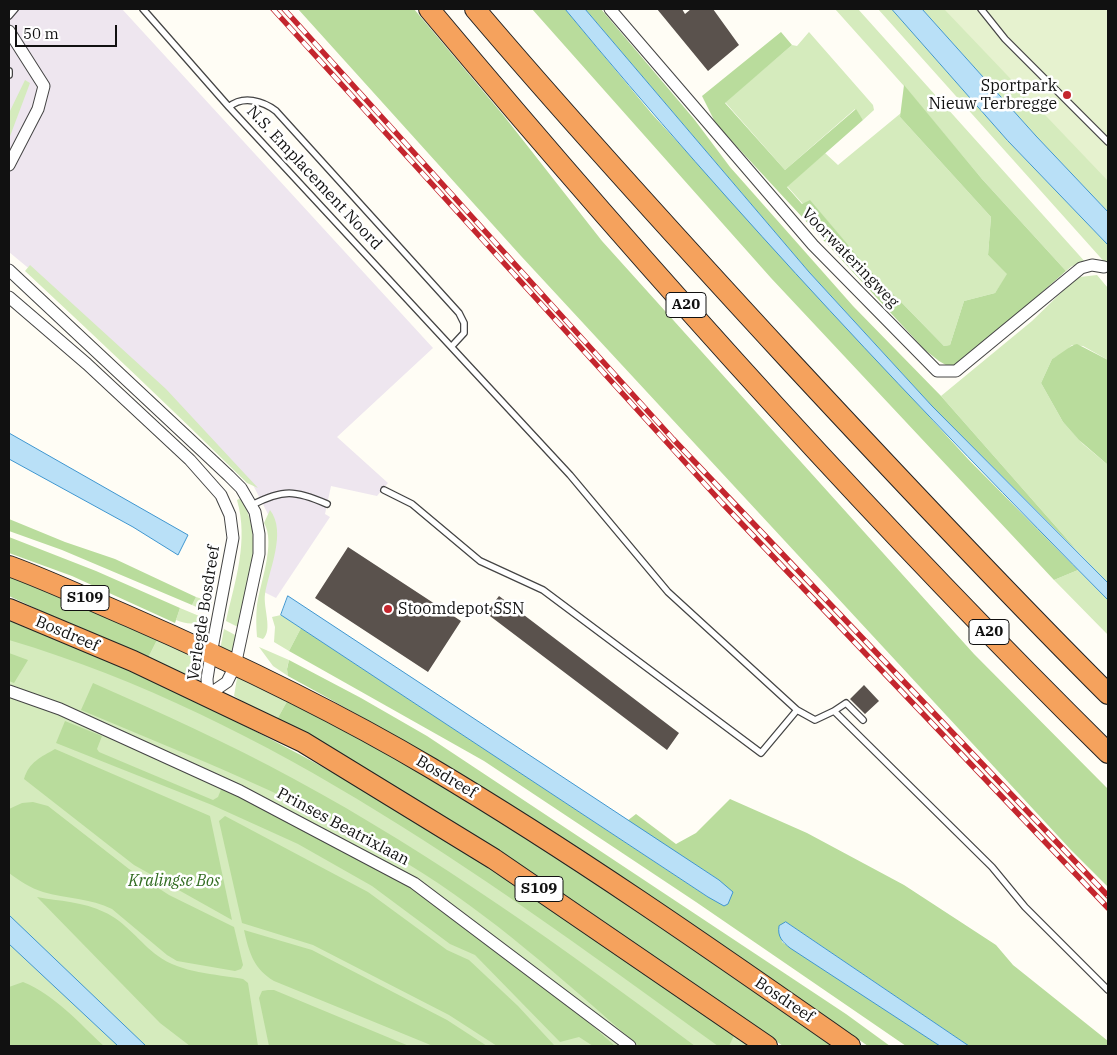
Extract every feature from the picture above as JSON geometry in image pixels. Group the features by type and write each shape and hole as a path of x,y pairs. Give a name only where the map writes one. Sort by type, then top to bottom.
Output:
{"highway":[{"name":"A20","path":"429,9 731,357 891,530 1108,753"},
{"name":"A20","path":"475,9 549,96 779,349 949,531 1108,694"},
{"name":"Bosdreef","path":"9,566 45,580 211,654 345,720 496,807 850,1046"},
{"name":"Bosdreef","path":"9,609 208,695 303,742 494,859 767,1046"}],"street":[{"name":"Voorwateringweg","path":"610,9 813,245 937,371 956,371 1081,268 1092,265 1104,267"},
{"path":"9,31 44,86 38,109 11,162 9,176"},
{"name":"Verlegde Bosdreef","path":"9,270 229,476 252,504 257,522 259,554 235,666 227,682 208,695"},
{"name":"Verlegde Bosdreef","path":"9,297 87,364 176,447 205,476 221,496 230,515 233,538 207,679 208,695"},
{"name":"Prinses Beatrixlaan","path":"9,690 60,709 240,791 414,883 630,1046"}],"lane":[{"path":"9,16 15,9"},
{"name":"N.S. Emplacement Noord","path":"143,9 229,107 570,475 668,592 797,710"},
{"path":"981,9 1005,39 1108,142"},
{"path":"229,107 234,103 252,100 262,102 276,111 459,314 464,322 464,333 452,346"},
{"path":"384,490 412,504 480,561 543,590 761,753 797,710 815,720 846,703 863,720"},
{"path":"252,504 269,496 287,491 306,495 327,504"},
{"path":"834,711 992,867 1025,907 1108,990"}],"shaded area":[{"path":"9,9 122,9 433,348 337,437 388,483 377,496 331,486 325,514 330,517 276,598 262,591 272,546 270,518 253,485 38,276 9,252"}],"green space":[{"path":"298,9 414,9 504,116 602,241 974,654 1108,789 1108,887 1071,850 521,256"},
{"path":"532,9 565,9 652,114 968,459 1078,570 1054,580 771,278"},
{"path":"585,9 601,9 694,119 730,167 853,306 941,396 1081,555 932,406 809,272"},
{"path":"835,9 858,9 1087,264 1072,266 1066,271 982,179 904,86"},
{"path":"878,9 892,9 1008,141 1108,245 1108,266"},
{"path":"922,9 967,9 1108,153 1108,212 1036,136"},
{"name":"Sportpark Nieuw Terbregge","path":"944,9 1108,9 1108,181"},
{"path":"781,32 792,45 725,103 785,170 856,109 863,120 787,187 802,204 810,200 866,266 944,346 950,345 964,301 995,293 1007,274 988,255 991,217 900,117 904,85 982,179 1066,271 961,363 951,368 925,350 716,124 702,96"},
{"path":"809,32 873,105 874,110 863,120 855,109 785,170 725,102 792,45 797,46"},
{"path":"25,80 30,83 9,139 9,113"},
{"path":"901,113 900,117 991,217 988,255 1008,274 995,293 964,301 950,345 944,346 866,266 810,201 803,204 787,186 825,153 838,165"},
{"path":"30,265 166,389 258,488 247,483 25,271"},
{"path":"1097,275 1108,288 1108,360 1083,346 1072,345 1064,353 1052,359 1041,383 1063,422 1083,444 1108,465 1108,583 941,396 1032,321 1071,283 1080,277"},
{"path":"1077,344 1108,360 1108,465 1079,440 1063,422 1041,383 1052,359"},
{"path":"241,498 252,530 253,546 250,578 238,627 226,621 237,576 241,546 242,531 237,500"},
{"path":"270,510 275,519 277,540 265,594 268,624 266,635 263,639 257,637 256,613 268,552 267,531 264,523"},
{"path":"9,519 65,542 115,559 196,597 192,605 62,550 9,531"},
{"path":"9,537 96,571 180,608 175,623 72,576 9,553"},
{"path":"1078,570 1108,600 1108,635 1054,580"},
{"path":"9,574 160,634 147,660 9,596"},
{"path":"196,597 212,602 209,613 192,605"},
{"path":"180,608 204,618 191,624 176,620"},
{"path":"9,615 109,660 257,732 401,812 528,892 735,1034 729,1046 718,1046 551,926 466,868 380,813 291,761 200,714 106,673 9,640"},
{"path":"281,615 301,628 289,651 274,642 275,627 272,617"},
{"name":"Kralingse Bos","path":"9,628 144,681 383,808 730,1043 735,1034 752,1046 9,1046"},
{"path":"301,628 708,897 721,882 719,880 627,821 636,814 676,844 696,833 730,799 807,833 904,885 996,945 1013,965 1108,1041 1108,1046 969,1046 786,922 779,926 782,942 940,1046 906,1046 696,902 484,761 289,651"},
{"path":"224,629 237,636 232,655 220,650"},
{"path":"160,634 199,651 200,672 198,680 147,660"},
{"path":"259,647 289,660 288,676 273,666"},
{"path":"9,653 28,660 14,683 9,681"},
{"path":"289,660 427,736 846,1014 890,1046 868,1046 583,853 437,762 288,676"},
{"path":"238,672 290,696 275,723 234,696"},
{"path":"93,683 244,753 346,808 398,839 549,939 695,1046 639,1046 498,927 408,864 369,841 289,800 81,710"},
{"path":"290,696 360,736 499,821 634,909 836,1046 783,1046 593,914 478,838 275,723"},
{"path":"65,721 102,736 97,749 99,752 213,800 218,797 222,787 382,864 532,972 615,1046 593,1046 579,1037 560,1042 475,955 450,944 372,886 298,844 212,805 56,743"},
{"path":"55,749 210,816 232,920 134,865 24,779 32,764"},
{"path":"33,802 48,806 129,869 169,895 234,927 243,965 241,969 235,971 177,961 167,955 112,909 104,905 38,890 9,873 9,809 22,803"},
{"path":"225,816 368,892 447,950 469,960 518,1006 554,1045 497,1046 449,1015 313,945 242,923 219,821"},
{"path":"37,897 80,904 104,912 126,926 151,951 167,962 177,966 199,972 243,979 248,983 258,1046 190,1046 160,1023"},
{"path":"244,930 312,950 447,1020 487,1046 433,1046 274,981 253,960"},
{"path":"23,982 46,994 104,1046 9,1046 9,987"},
{"path":"274,990 409,1046 269,1046 259,998 262,991"}],"water":[{"path":"565,9 585,9 809,272 932,406 1108,583 1108,600 898,384 762,236 629,86"},
{"path":"892,9 922,9 1036,136 1108,212 1108,245 1008,141"},
{"path":"9,433 188,535 178,555 133,527 9,459"},
{"path":"288,596 719,880 733,892 728,904 724,906 708,897 281,615"},
{"path":"9,915 146,1046 118,1046 9,944"},
{"path":"786,922 969,1046 940,1046 790,948 783,941 779,933 779,926"}],"building":[{"path":"657,9 682,9 685,14 691,9 713,9 739,45 708,71"},
{"name":"Stoomdepot SSN","path":"348,547 461,621 428,672 315,598"},
{"path":"499,596 679,733 667,750 486,613"},
{"path":"864,685 879,701 865,714 850,699"}],"railway":[{"path":"273,9 722,503 1108,908"},
{"path":"284,9 673,439 1108,896"}],"place":[{"name":"Sportpark Nieuw Terbregge","path":"1067,95"},
{"name":"Stoomdepot SSN","path":"388,609"}]}
